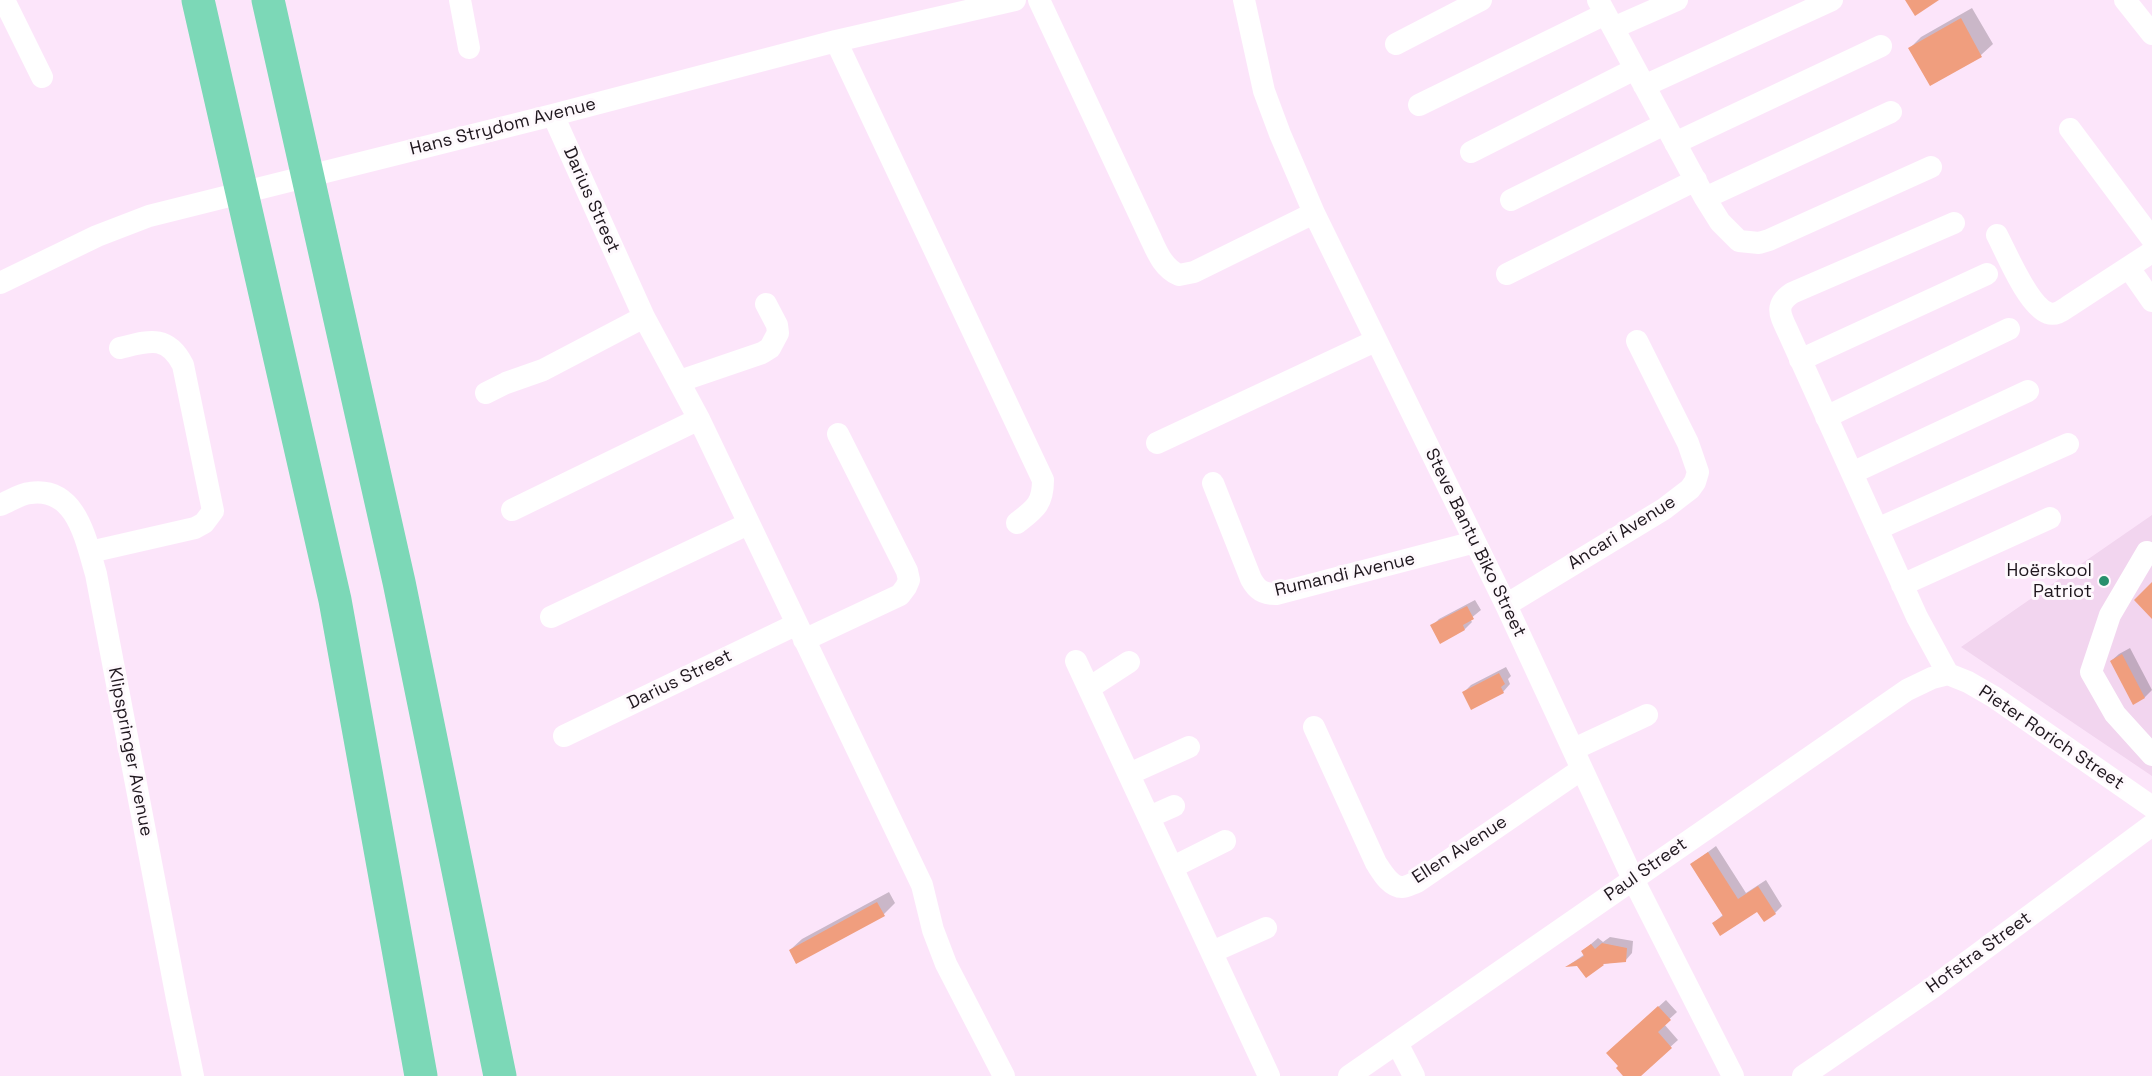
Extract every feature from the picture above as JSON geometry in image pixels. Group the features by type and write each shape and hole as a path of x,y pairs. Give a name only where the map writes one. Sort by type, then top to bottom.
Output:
{"highway":[{"path":"198,0 335,600 421,1076"},
{"path":"268,0 399,582 500,1076"}],"street":[{"path":"4,0 42,77"},
{"path":"460,0 469,48"},
{"name":"Hans Strydom Avenue","path":"0,283 97,236 149,216 198,202 553,115 836,41 1016,0"},
{"path":"1039,0 1150,237 1162,261 1170,270 1179,275 1194,272 1314,213"},
{"name":"Steve Bantu Biko Street","path":"1245,0 1264,91 1314,213 1506,605 1633,879 1733,1076"},
{"path":"1396,44 1481,0"},
{"path":"1419,105 1605,14 1677,0"},
{"path":"1471,152 1640,78 1832,0"},
{"path":"2125,0 2152,34"},
{"path":"1605,14 1700,189 1731,234 1739,241 1759,243 1769,240 1931,167"},
{"path":"836,41 1044,480 1038,506 1017,523"},
{"path":"1511,200 1881,46"},
{"path":"1507,274 1700,189 1891,112"},
{"name":"Darius Street","path":"553,115 644,317 699,419 800,632 564,736"},
{"path":"2070,129 2152,239"},
{"path":"1948,674 1902,585 1779,309 1786,297 1954,223"},
{"path":"1997,235 2028,295 2038,307 2048,313 2056,314 2152,252"},
{"path":"2129,268 2152,301"},
{"path":"1800,360 1987,274"},
{"path":"680,381 762,353 770,348 778,333 777,325 766,304"},
{"path":"486,393 543,370 644,317"},
{"path":"1826,417 2009,329"},
{"path":"1157,443 1376,341"},
{"name":"Ancari Avenue","path":"1506,605 1664,508 1690,489 1695,482 1698,472 1688,442 1637,341"},
{"path":"90,552 195,528 204,523 213,511 183,364 170,346 159,342 120,348"},
{"path":"1852,473 2028,391"},
{"path":"512,510 699,419"},
{"path":"838,434 901,555 909,580 900,595 800,632 922,885 933,930 946,964 1004,1076"},
{"path":"1877,529 2068,444"},
{"name":"Rumandi Avenue","path":"1213,483 1251,579 1261,592 1267,594 1276,594 1380,568 1475,542"},
{"name":"Klipspringer Avenue","path":"0,505 27,493 42,492 56,497 71,508 82,525 96,574 177,999 194,1076"},
{"path":"1902,585 2050,518"},
{"path":"552,617 748,524"},
{"path":"2147,552 2110,615 2091,672 2115,714 2152,755"},
{"path":"1076,661 1269,1076"},
{"path":"1089,688 1129,662"},
{"name":"Pieter Rorich Street","path":"1948,674 1994,697 2152,807"},
{"name":"Paul Street","path":"1349,1076 1908,690 1932,678 1948,674"},
{"path":"1578,759 1647,715"},
{"name":"Ellen Avenue","path":"1314,728 1376,863 1384,875 1395,885 1402,887 1417,882 1578,759"},
{"path":"1129,774 1189,747"},
{"path":"1149,817 1174,806"},
{"name":"Hofstra Street","path":"1803,1076 1932,988 2152,825"},
{"path":"1173,867 1224,841"},
{"path":"1212,952 1266,928"},
{"path":"1396,1043 1414,1076"}],"shaded area":[{"name":"Hoërskool Patriot","path":"2152,515 2152,776 1961,647"}],"building":[{"path":"1905,0 1939,0 1915,16"},
{"path":"1961,18 1982,57 1930,86 1908,48"},
{"path":"2152,582 2152,619 2134,600"},
{"path":"1467,606 1474,619 1463,625 1465,630 1440,644 1430,625"},
{"path":"2122,654 2145,698 2133,705 2110,661"},
{"path":"1499,673 1505,684 1501,687 1504,693 1471,710 1462,692"},
{"path":"1708,852 1738,899 1758,886 1776,914 1764,922 1757,912 1720,936 1712,923 1723,916 1690,864"},
{"path":"877,902 885,916 796,964 789,950"},
{"path":"1602,943 1627,948 1626,962 1603,964 1586,978 1577,966 1565,967 1584,956 1581,951 1591,944 1595,949"},
{"path":"1658,1006 1671,1020 1658,1032 1672,1048 1641,1076 1623,1076 1616,1068 1618,1066 1606,1053"}],"place":[{"name":"Hoërskool Patriot","path":"2104,581"}]}
